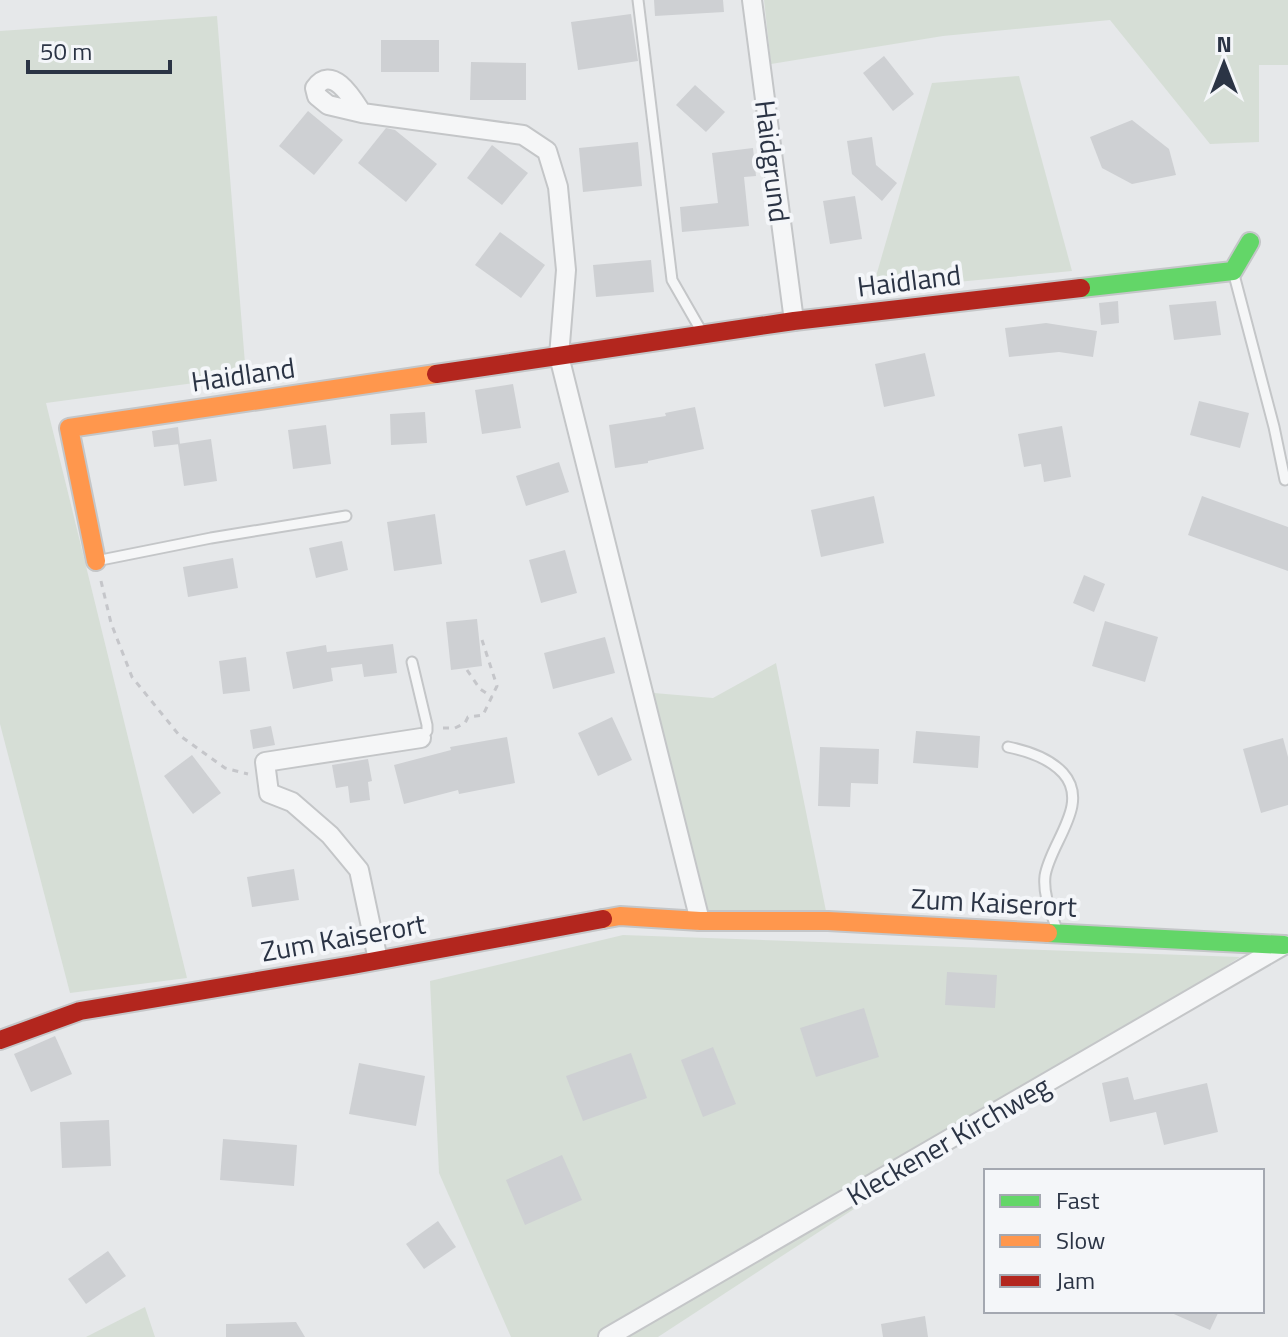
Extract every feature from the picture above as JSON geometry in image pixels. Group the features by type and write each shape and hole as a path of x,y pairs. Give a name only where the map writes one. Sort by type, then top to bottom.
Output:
{"street":[{"name":"Haidgrund","path":"752,0 794,321"},
{"path":"362,113 523,135 547,151 558,187 566,270 559,356 700,921"},
{"path":"1233,271 1250,242"},
{"name":"Haidland","path":"96,561 69,428 794,321 1233,271"},
{"path":"378,960 359,870 330,835 292,802 269,793 265,762 424,733"},
{"name":"Zum Kaiserort","path":"0,1040 80,1011 620,916 700,921 828,921 1286,944"},
{"name":"Kleckener Kirchweg","path":"608,1337 1286,944"}],"lane":[{"path":"638,0 672,280 703,334"},
{"path":"1233,271 1285,480"},
{"path":"96,561 346,516"},
{"path":"412,662 424,733"},
{"path":"1008,747 1048,761 1065,776 1074,792 1072,808 1046,874 1046,897 1058,933"}],"path":[{"path":"96,561 111,623 132,677 179,735 225,768 267,778"},
{"path":"424,733 455,728 465,723 468,717 483,715 497,686 482,640"},
{"path":"467,670 480,689 492,697"}],"shaded area":[{"path":"764,0 1288,0 1288,65 1259,65 1259,142 1210,144 1110,20 943,36 771,64"},
{"path":"217,16 246,376 46,403 187,978 70,993 0,724 0,31"},
{"path":"1019,76 1072,271 872,290 932,83"},
{"path":"776,663 828,921 700,921 642,692 713,698"},
{"path":"623,935 1240,957 658,1337 511,1337 439,1173 430,981"},
{"path":"145,1307 155,1337 86,1337"}],"building":[{"path":"654,0 723,0 724,12 655,16"},
{"path":"631,14 638,61 578,70 571,22"},
{"path":"381,40 439,40 439,72 381,72"},
{"path":"884,56 914,94 893,111 863,73"},
{"path":"471,62 526,63 526,100 470,100"},
{"path":"695,85 725,112 706,132 676,105"},
{"path":"308,111 343,140 314,175 279,146"},
{"path":"1132,120 1169,149 1176,175 1132,184 1102,168 1090,137"},
{"path":"386,128 395,130 437,164 406,202 358,163"},
{"path":"872,137 876,165 897,183 882,201 852,174 847,141"},
{"path":"638,142 642,186 583,192 579,148"},
{"path":"492,145 528,173 502,205 467,178"},
{"path":"753,148 756,176 744,177 749,226 682,232 680,207 718,203 712,153"},
{"path":"855,196 862,239 830,244 823,201"},
{"path":"500,232 545,265 521,298 475,265"},
{"path":"651,260 654,292 596,297 593,265"},
{"path":"1118,301 1119,323 1101,325 1099,303"},
{"path":"1216,301 1221,335 1174,340 1169,305"},
{"path":"1046,323 1097,331 1093,357 1059,352 1009,357 1005,328"},
{"path":"925,353 935,396 884,407 875,364"},
{"path":"513,384 521,428 482,434 475,390"},
{"path":"1199,401 1249,413 1240,448 1190,435"},
{"path":"695,407 704,449 615,468 609,425 666,416 665,413"},
{"path":"425,412 427,443 391,445 390,414"},
{"path":"326,425 331,464 293,469 288,430"},
{"path":"1062,426 1071,477 1044,482 1041,464 1024,467 1018,434"},
{"path":"178,427 180,444 154,447 152,431"},
{"path":"211,439 217,481 184,486 178,444"},
{"path":"559,462 569,492 526,506 516,476"},
{"path":"874,496 884,543 821,557 811,510"},
{"path":"1202,496 1288,527 1288,571 1188,535"},
{"path":"435,514 442,564 394,571 387,522"},
{"path":"342,541 348,570 316,578 309,548"},
{"path":"565,550 577,593 541,603 529,560"},
{"path":"233,558 238,588 188,597 183,567"},
{"path":"1084,575 1105,584 1094,612 1073,603"},
{"path":"477,619 482,666 451,670 446,622"},
{"path":"1105,621 1158,637 1145,682 1092,666"},
{"path":"605,637 615,673 553,689 544,653"},
{"path":"393,644 397,673 364,677 362,664 331,668 333,681 293,689 286,652 326,645 327,652"},
{"path":"246,657 250,691 223,694 219,661"},
{"path":"612,717 632,760 598,776 578,733"},
{"path":"271,726 275,745 253,749 250,730"},
{"path":"916,731 980,736 978,768 913,763"},
{"path":"507,737 515,783 459,794 458,790 404,804 394,765 451,750 450,747"},
{"path":"1283,738 1288,757 1288,805 1261,813 1243,749"},
{"path":"820,747 879,749 878,784 851,783 850,807 818,806"},
{"path":"192,755 221,793 193,814 164,776"},
{"path":"368,759 372,781 368,782 370,800 350,803 348,786 336,788 332,765"},
{"path":"294,869 299,900 252,907 247,877"},
{"path":"947,972 997,975 995,1008 945,1005"},
{"path":"864,1008 879,1057 816,1077 800,1028"},
{"path":"55,1036 72,1074 31,1092 14,1054"},
{"path":"713,1047 736,1104 703,1117 681,1060"},
{"path":"631,1053 647,1098 583,1121 566,1076"},
{"path":"359,1063 425,1076 416,1126 349,1114"},
{"path":"1128,1077 1134,1100 1207,1083 1218,1132 1164,1145 1156,1112 1110,1122 1102,1083"},
{"path":"109,1120 111,1166 62,1168 60,1122"},
{"path":"223,1139 297,1145 294,1186 220,1180"},
{"path":"562,1155 582,1200 525,1225 506,1180"},
{"path":"438,1221 456,1247 424,1269 406,1244"},
{"path":"108,1251 126,1276 86,1304 68,1279"},
{"path":"1172,1313 1218,1313 1210,1330"},
{"path":"925,1316 928,1337 883,1337 881,1324"},
{"path":"296,1322 305,1337 226,1337 226,1324"}],"traffic: fast":[{"path":"1081,288 1233,271 1250,242"},
{"path":"1048,933 1284,945"}],"traffic: slow":[{"path":"96,561 69,428 436,374"},
{"path":"603,919 620,916 700,921 828,921 1048,933"}],"traffic: jam":[{"path":"436,374 794,321 1081,288"},
{"path":"0,1040 80,1011 603,919"}]}
